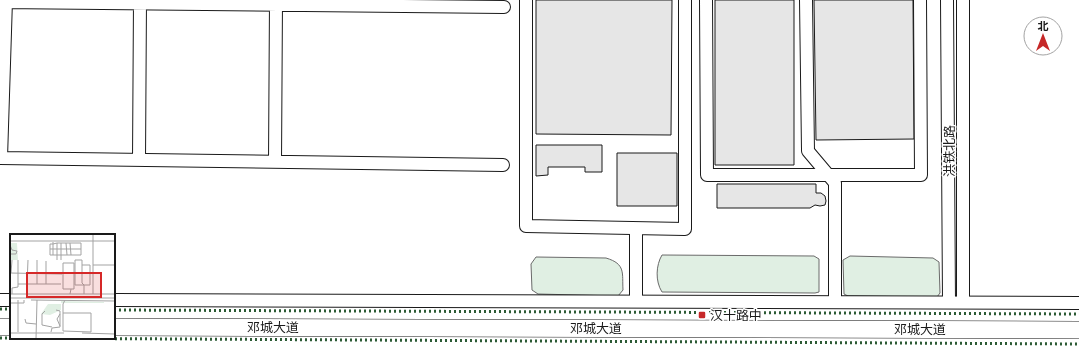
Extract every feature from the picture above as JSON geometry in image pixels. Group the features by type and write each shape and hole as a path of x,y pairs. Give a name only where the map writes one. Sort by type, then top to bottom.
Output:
{"highway":[{"name":"邓城大道","path":"115,327 1079,330"}],"street":[{"path":"526,0 526,226 686,229 685,0"},
{"path":"706,0 708,175 921,174 920,0"},
{"path":"806,0 808,151 835,183 835,302"},
{"name":"洪铁北路","path":"947,0 949,302"},
{"name":"洪铁北路","path":"963,0 963,302"},
{"path":"503,165 1,158 4,1 276,2 504,7"},
{"path":"139,160 140,2"},
{"path":"275,162 276,2"},
{"path":"636,229 636,301"},
{"path":"115,300 1079,303"}],"green space":[{"path":"662,255 814,256 819,259 819,292 662,292 658,283 657,273 658,263"},
{"path":"850,256 933,258 939,262 940,293 937,297 848,296 844,294 843,260"},
{"path":"536,257 606,258 612,260 620,266 622,270 623,290 618,296 538,294 532,290 531,264"}],"building":[{"path":"536,0 672,0 671,135 536,134"},
{"path":"715,0 794,0 794,165 715,165"},
{"path":"814,0 913,0 914,139 816,140"},
{"path":"536,145 602,145 602,172 585,172 585,167 548,167 548,175 536,176"},
{"path":"617,153 677,153 677,206 617,206"},
{"path":"717,184 816,184 816,193 821,193 825,196 826,201 825,205 815,205 810,208 717,208"}],"hedge":[{"path":"0,309 10,309"},
{"path":"115,310 1079,314"},
{"path":"0,338 10,338"},
{"path":"115,339 1079,344"}],"place":[{"name":"汉十路中","path":"702,315"}]}
